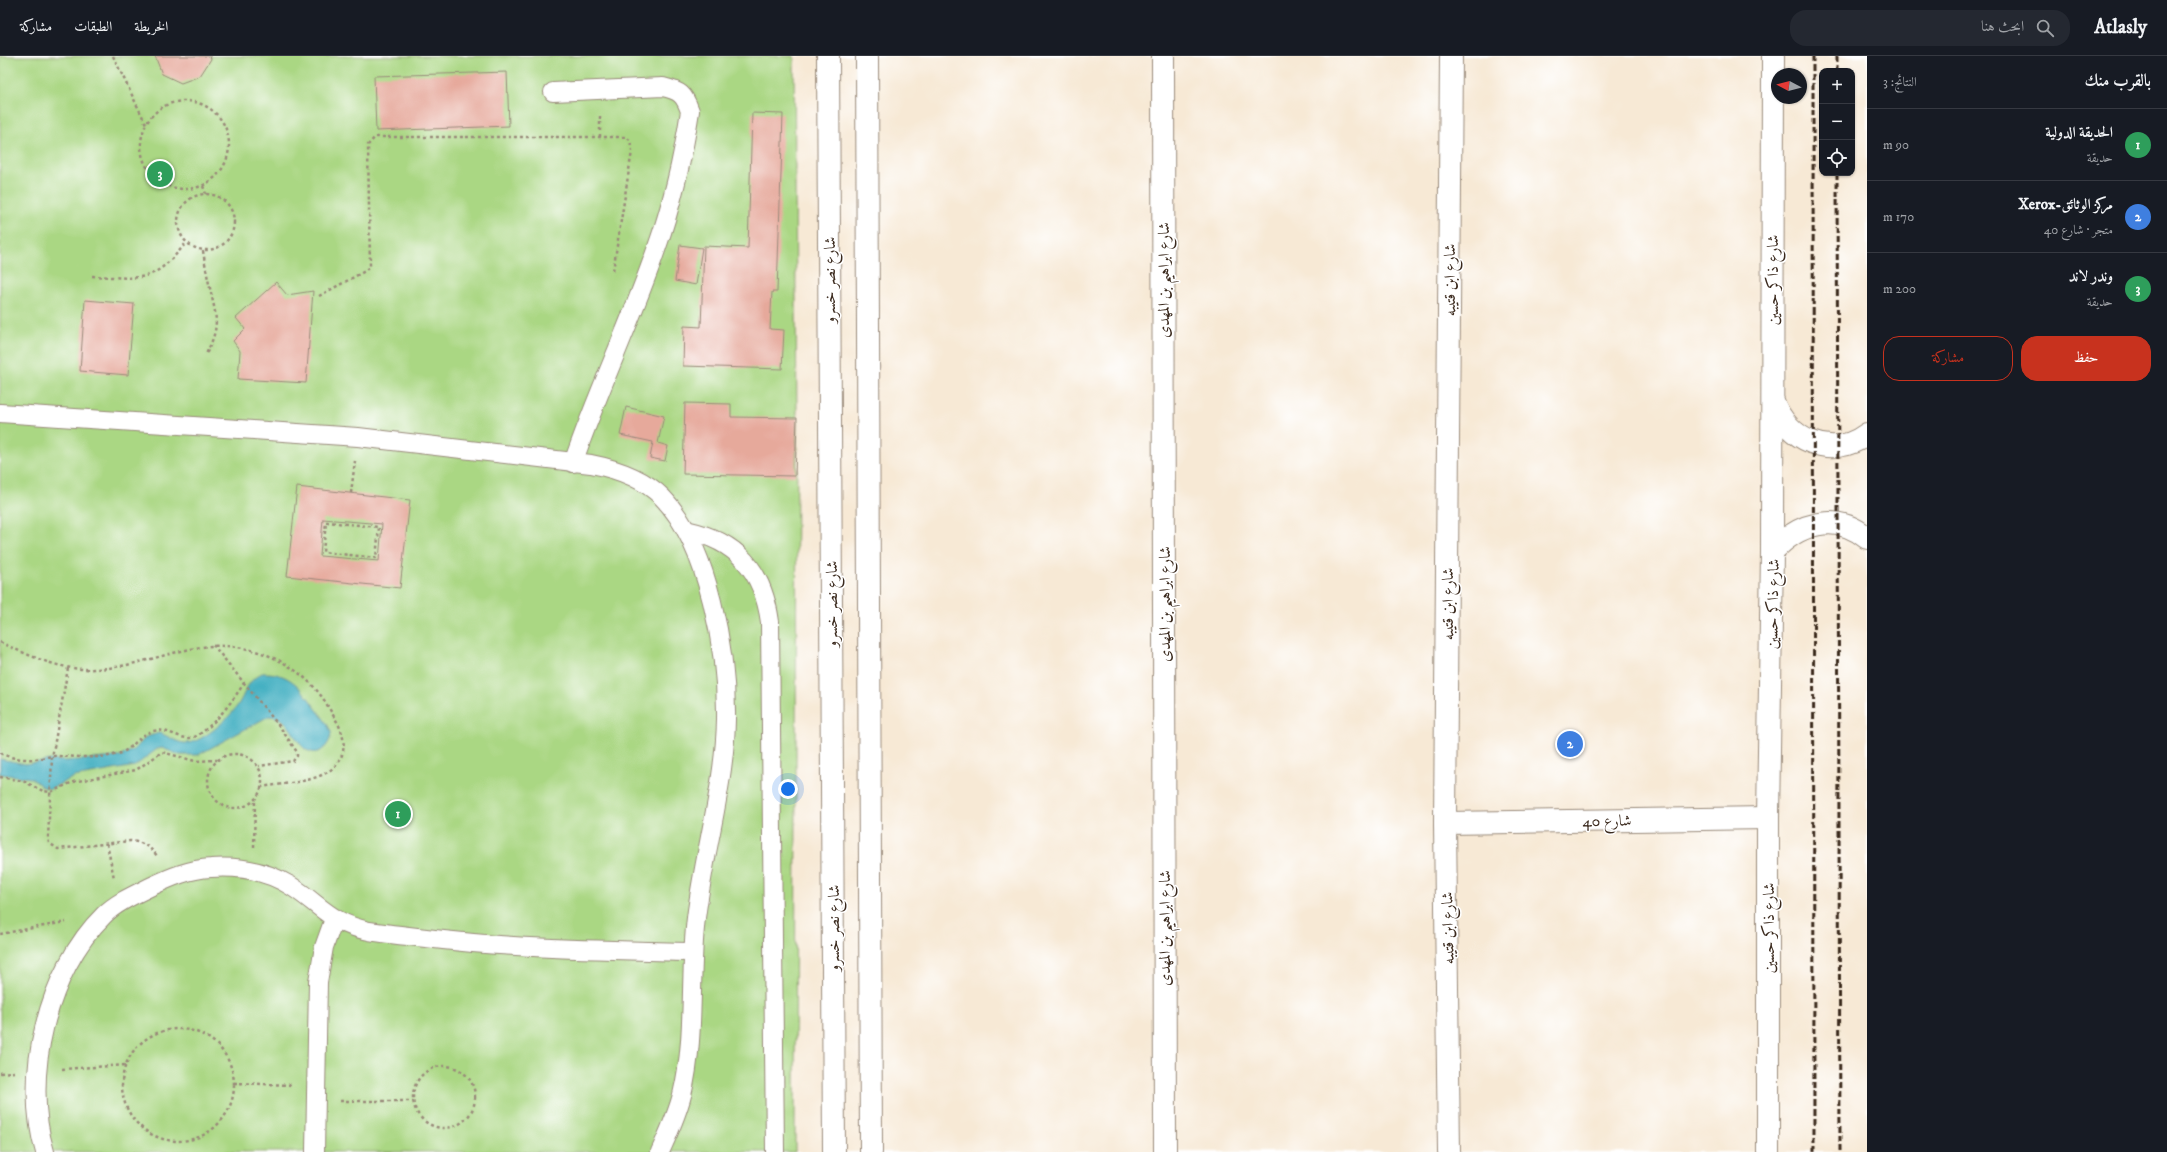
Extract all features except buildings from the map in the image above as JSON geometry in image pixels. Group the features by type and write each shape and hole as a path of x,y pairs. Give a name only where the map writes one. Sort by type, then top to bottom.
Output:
{"street":[{"name":"شارع نصر خسرو","path":"828,56 834,1152"},
{"path":"866,56 871,1152"},
{"name":"شارع ابراهيم بن المهدى","path":"1163,56 1165,1152"},
{"name":"شارع ابن قتيبه","path":"1449,1152 1445,823 1451,56"},
{"name":"شارع ذاكر حسين","path":"1768,1152 1768,818 1772,552 1773,56"},
{"path":"1772,398 1784,423 1794,433 1820,445 1834,446 1848,443 1867,434"},
{"path":"1772,552 1782,541 1794,532 1808,526 1823,523 1838,524 1853,529 1867,538"},
{"name":"شارع 40","path":"1445,823 1768,818"}],"lane":[{"path":"553,92 663,88 676,90 686,98 690,111 671,199 656,250 600,386 573,463"},
{"path":"0,414 358,437 573,463 610,468 645,483 661,496 675,512 686,530 701,567 713,606 720,645 726,720 718,788 696,917 687,1067 679,1103 660,1152"},
{"path":"686,530 706,534 725,543 741,556 755,573 763,588 768,605 770,622 775,1152"},
{"path":"45,1152 39,1122 37,1096 42,1038 50,1007 71,958 82,940 112,909 167,879 191,871 209,868 231,868 253,871 289,885 334,919 351,926 370,931 469,943 693,952"},
{"path":"315,1152 318,982 324,947 334,919"}],"path":[{"path":"113,56 146,124"},
{"path":"188,101 205,105 218,115 227,130 230,146 226,163 216,177 203,186 185,190 167,186 152,176 143,160 141,141 146,124 157,111 171,103 188,101"},
{"path":"319,296 365,271 370,266 368,145 375,138 380,137 620,137 630,140 632,151 613,271"},
{"path":"203,186 206,194"},
{"path":"206,194 224,201 230,209 233,219 233,229 229,238 222,245 213,250 194,248 186,243 178,226 178,216 188,200 196,196 206,194"},
{"path":"92,276 141,277 156,273 169,264 186,243"},
{"path":"203,250 210,288 217,314 213,342 206,354"},
{"path":"351,493 358,437"},
{"path":"326,522 347,523 379,527 376,558 323,552 326,522"},
{"path":"0,642 48,662 68,668 94,670 120,667 213,645 234,646 252,650 291,667 307,680 322,697 343,734 344,745 342,756 336,765 328,772 318,777 262,787"},
{"path":"213,645 280,727 295,749 297,756 293,761 258,766"},
{"path":"68,668 53,757 48,838 52,847 58,849 130,841 147,845 158,858 167,879"},
{"path":"0,753 12,758 28,759 95,756 120,753 154,730 164,730 183,738 194,737 226,708 245,684"},
{"path":"0,777 23,782 43,791 51,791 74,782 136,770 162,752 195,761 217,760 230,754 244,755 252,759 258,766 262,776 262,787 255,800 247,806 228,808 216,800 209,787 208,778 217,760"},
{"path":"253,871 255,800"},
{"path":"0,934 112,909 107,844"},
{"path":"180,1029 207,1037 218,1046 226,1056 232,1069 234,1083 233,1100 226,1115 215,1128 201,1136 186,1141 169,1141 153,1136 140,1126 129,1113 124,1098 122,1081 126,1065 132,1053 142,1042 167,1030 180,1029"},
{"path":"441,1066 453,1067 464,1072 472,1082 476,1094 475,1106 469,1118 459,1125 447,1129 435,1128 424,1122 416,1112 413,1101 414,1088 420,1077 429,1069 441,1066"},
{"path":"234,1083 315,1094 413,1101"}],"green space":[{"path":"0,56 794,56 797,418 795,1152 0,1152"}],"water":[{"path":"262,673 271,673 286,678 304,692 328,725 331,732 329,742 323,749 319,752 314,752 304,748 286,723 276,717 269,716 198,755 180,755 162,748 157,749 135,766 74,777 50,789 43,787 31,778 0,774 0,759 26,764 50,760 65,761 118,757 135,749 146,737 159,733 177,741 190,743 219,726 239,704 252,680"}],"railway":[{"path":"1813,56 1814,1152"},
{"path":"1837,56 1837,68"},
{"path":"1837,176 1840,1152"}],"place":[{"name":"وندر لاند","path":"160,174"},
{"name":"مركز الوثائق-Xerox","path":"1570,744"},
{"name":"الحديقة الدولية","path":"398,814"}]}
